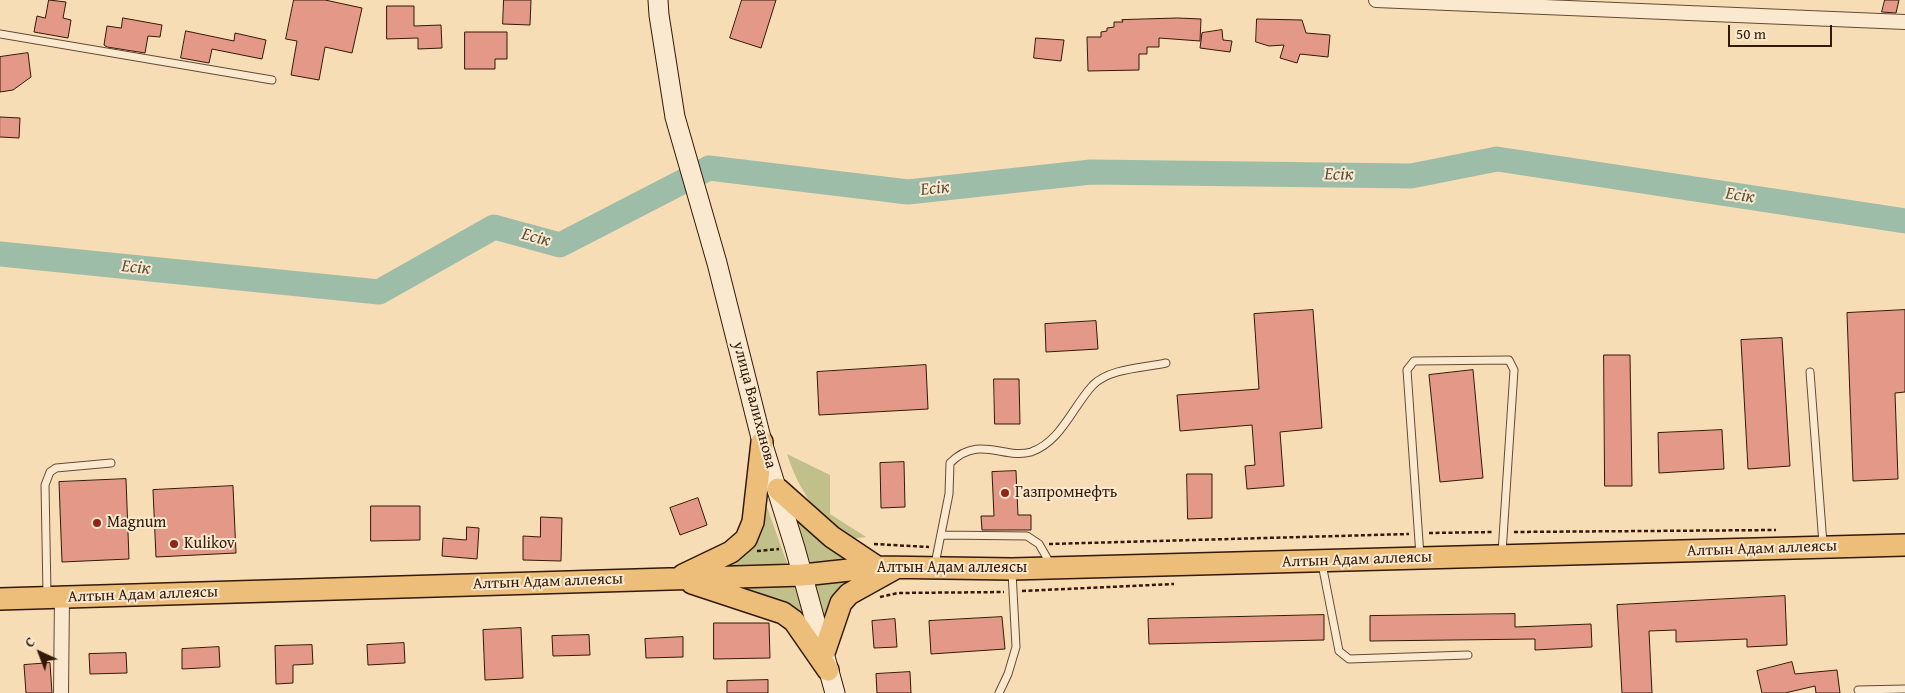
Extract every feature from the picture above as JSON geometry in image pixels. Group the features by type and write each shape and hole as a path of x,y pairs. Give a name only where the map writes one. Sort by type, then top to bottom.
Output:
{"main road":[{"name":"улица Валиханова","path":"658,0 675,117 717,263 762,442 778,489 835,693"},
{"path":"677,579 731,552 746,539 753,522 762,442"},
{"path":"778,489 832,537 877,567"},
{"name":"Алтын Адам аллеясы","path":"0,599 803,575 877,567 934,570 1012,569 1905,545"},
{"path":"826,660 841,603 849,594 898,567"},
{"path":"677,579 783,613 794,621 826,660"}],"street":[{"path":"1376,0 1905,22"},
{"path":"54,597 62,693"}],"lane":[{"path":"0,34 272,80"},
{"path":"1420,558 1407,370 1414,361 1509,360 1514,370 1501,556"},
{"path":"934,570 949,494 950,463 956,456 981,448 1030,452 1046,442 1063,426 1094,384 1114,374 1166,363"},
{"path":"1810,372 1823,547"},
{"path":"54,597 45,486 50,472 56,468 111,463"},
{"path":"941,535 1027,536 1038,544 1047,555 1053,568"},
{"path":"1322,561 1339,651 1350,659 1468,655"},
{"path":"999,693 1008,674 1016,647 1012,569"},
{"path":"1858,690 1905,689"}],"path":[{"path":"1038,544 1504,532 1782,530"},
{"path":"872,544 939,547"},
{"path":"753,551 782,549"}],"shaded area":[{"path":"787,454 830,475 830,514 866,537 843,540 833,530 809,501 797,479"},
{"path":"763,496 787,563 705,572 757,540 763,521"},
{"path":"786,499 832,551 862,566 810,562"},
{"path":"793,583 815,638 731,585"},
{"path":"813,583 861,583 824,629"}],"building":[{"path":"49,0 66,2 63,18 71,20 68,38 34,32 37,16 45,18"},
{"path":"294,0 325,0 362,8 352,53 325,47 319,80 291,75 297,41 286,39"},
{"path":"504,0 531,0 530,25 503,24"},
{"path":"742,0 776,0 761,48 730,38"},
{"path":"1885,0 1899,0 1896,13 1882,12"},
{"path":"387,6 414,6 414,26 441,25 442,48 418,49 418,38 387,39"},
{"path":"123,18 162,25 160,37 148,36 145,53 107,47 104,45 107,26 121,28"},
{"path":"1201,19 1200,41 1159,38 1159,47 1147,47 1147,54 1139,54 1139,70 1088,71 1087,37 1101,37 1101,32 1107,31 1107,28 1114,27 1114,22 1123,22 1122,20"},
{"path":"1257,19 1302,20 1306,33 1330,35 1328,57 1300,54 1297,63 1280,58 1284,45 1269,46 1256,42"},
{"path":"1222,30 1223,40 1232,41 1230,52 1200,48 1202,33"},
{"path":"186,31 234,41 235,33 266,40 262,59 212,49 209,63 181,58"},
{"path":"465,32 507,32 507,59 495,59 495,69 465,69"},
{"path":"1036,38 1064,40 1061,61 1034,58"},
{"path":"28,53 31,77 13,90 0,92 0,57"},
{"path":"0,117 20,118 19,138 0,137"},
{"path":"1313,310 1322,428 1280,432 1284,486 1247,489 1245,466 1255,465 1252,425 1180,431 1177,395 1259,389 1254,314"},
{"path":"1905,310 1905,392 1895,393 1898,479 1853,481 1847,313"},
{"path":"1096,321 1098,349 1046,352 1045,324"},
{"path":"1782,338 1790,466 1748,469 1741,340"},
{"path":"1604,355 1630,355 1632,486 1605,486"},
{"path":"926,365 928,409 819,415 817,372"},
{"path":"1473,370 1483,478 1440,482 1429,375"},
{"path":"994,379 1019,379 1020,424 995,424"},
{"path":"1722,430 1724,469 1659,473 1658,433"},
{"path":"904,462 905,507 881,508 880,463"},
{"name":"Газпромнефть","path":"1016,471 1018,515 1031,515 1031,530 982,530 981,516 994,516 992,472"},
{"path":"1187,474 1212,474 1212,518 1188,519"},
{"path":"126,479 129,559 62,562 59,482"},
{"path":"233,486 236,553 156,557 153,490"},
{"path":"698,498 707,525 680,535 670,508"},
{"path":"371,506 420,506 420,540 371,541"},
{"path":"541,517 562,518 561,561 523,560 523,536 540,537"},
{"path":"467,527 479,528 477,559 442,556 443,538 466,540"},
{"path":"1785,596 1787,645 1747,647 1747,639 1676,642 1676,630 1649,631 1652,693 1622,693 1617,605"},
{"path":"1515,614 1515,627 1591,624 1592,647 1535,650 1535,639 1370,641 1370,616"},
{"path":"1324,615 1324,640 1149,644 1148,619"},
{"path":"1002,617 1005,649 931,654 929,621"},
{"path":"895,619 897,647 874,648 872,621"},
{"path":"714,623 769,623 770,658 714,659"},
{"path":"521,628 523,678 485,680 483,630"},
{"path":"589,635 590,655 553,656 552,636"},
{"path":"683,637 683,657 646,658 645,639"},
{"path":"404,643 405,663 368,665 367,645"},
{"path":"312,645 313,664 293,665 293,683 276,684 275,646"},
{"path":"219,647 220,667 182,669 182,649"},
{"path":"126,653 127,673 90,674 89,654"},
{"path":"1792,662 1795,674 1837,670 1840,693 1816,693 1815,686 1785,693 1762,693 1757,671"},
{"path":"50,663 52,693 26,693 24,665"},
{"path":"910,672 911,693 877,693 876,674"},
{"path":"768,680 768,693 727,693 727,681"}],"waterway":[{"name":"Есік","path":"0,254 379,292 494,227 560,245 709,168 908,192 1091,172 1411,176 1497,159 1905,221"}],"place":[{"name":"Газпромнефть","path":"1005,493"},
{"name":"Magnum","path":"97,523"},
{"name":"Kulikov","path":"174,544"}]}
